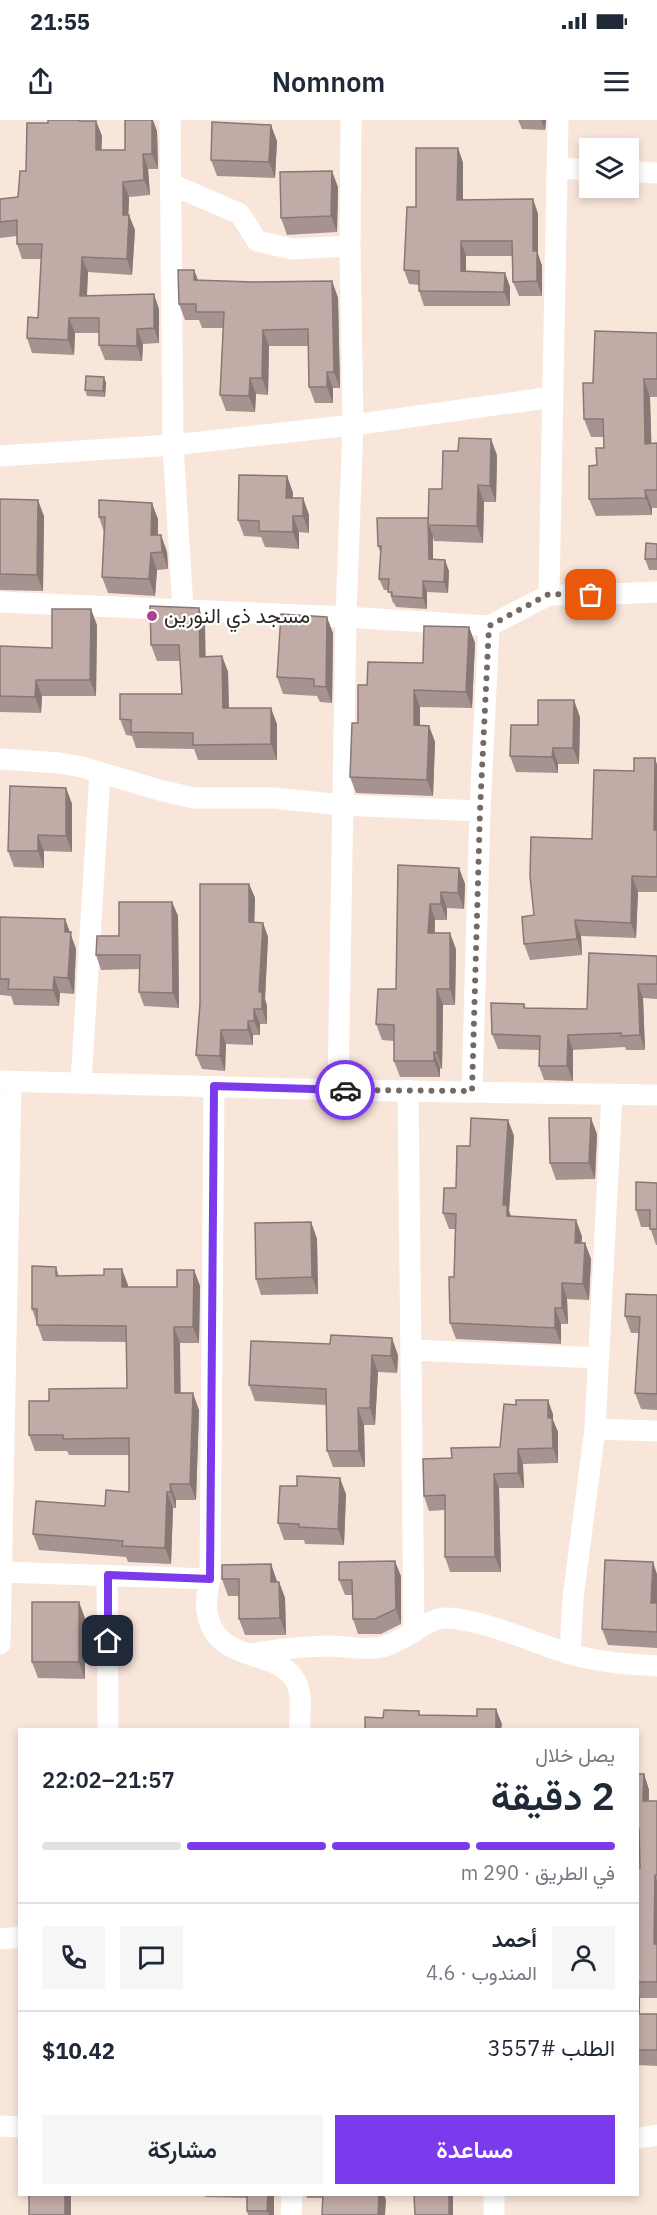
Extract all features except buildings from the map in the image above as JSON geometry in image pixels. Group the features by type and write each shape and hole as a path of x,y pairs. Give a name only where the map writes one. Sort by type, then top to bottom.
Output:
{"street":[{"path":"170,120 173,445 183,610"},
{"path":"338,1090 346,617 353,425 350,246 351,120"},
{"path":"549,594 558,120"},
{"path":"558,168 579,169"},
{"path":"639,172 657,173"},
{"path":"171,184 240,214 257,241 292,249 350,246"},
{"path":"0,456 173,445 353,425 553,397"},
{"path":"0,602 346,617 489,626 549,594 657,592"},
{"path":"472,1091 480,811 489,626"},
{"path":"0,759 60,763 194,798 274,798 342,805 480,811"},
{"path":"81,1083 100,773"},
{"path":"0,1644 6,1081 338,1090 657,1095"},
{"path":"214,1086 210,1579 205,1599 207,1616 220,1640 232,1648 284,1667 293,1676 298,1686 300,1728"},
{"path":"408,1090 414,1632"},
{"path":"570,1654 573,1598 595,1429 612,1094"},
{"path":"411,1350 599,1358"},
{"path":"595,1429 657,1431"},
{"path":"1,1572 210,1579"},
{"path":"108,1575 108,1728"},
{"path":"249,1654 298,1646 368,1649 381,1647 394,1644 439,1618 466,1620 570,1654 618,1664 657,1666"},
{"path":"0,1939 18,1937"},
{"path":"0,2126 18,2127"},
{"path":"639,2138 657,2135"},
{"path":"291,2215 292,2196"},
{"path":"494,2196 494,2215"}],"way so far":[{"path":"345,1090 472,1091 480,811 489,626 549,594 591,595"}],"place":[{"name":"مسجد ذي النورين","path":"152,616"}],"route":[{"path":"108,1641 108,1575 210,1579 214,1086 345,1090"}]}
